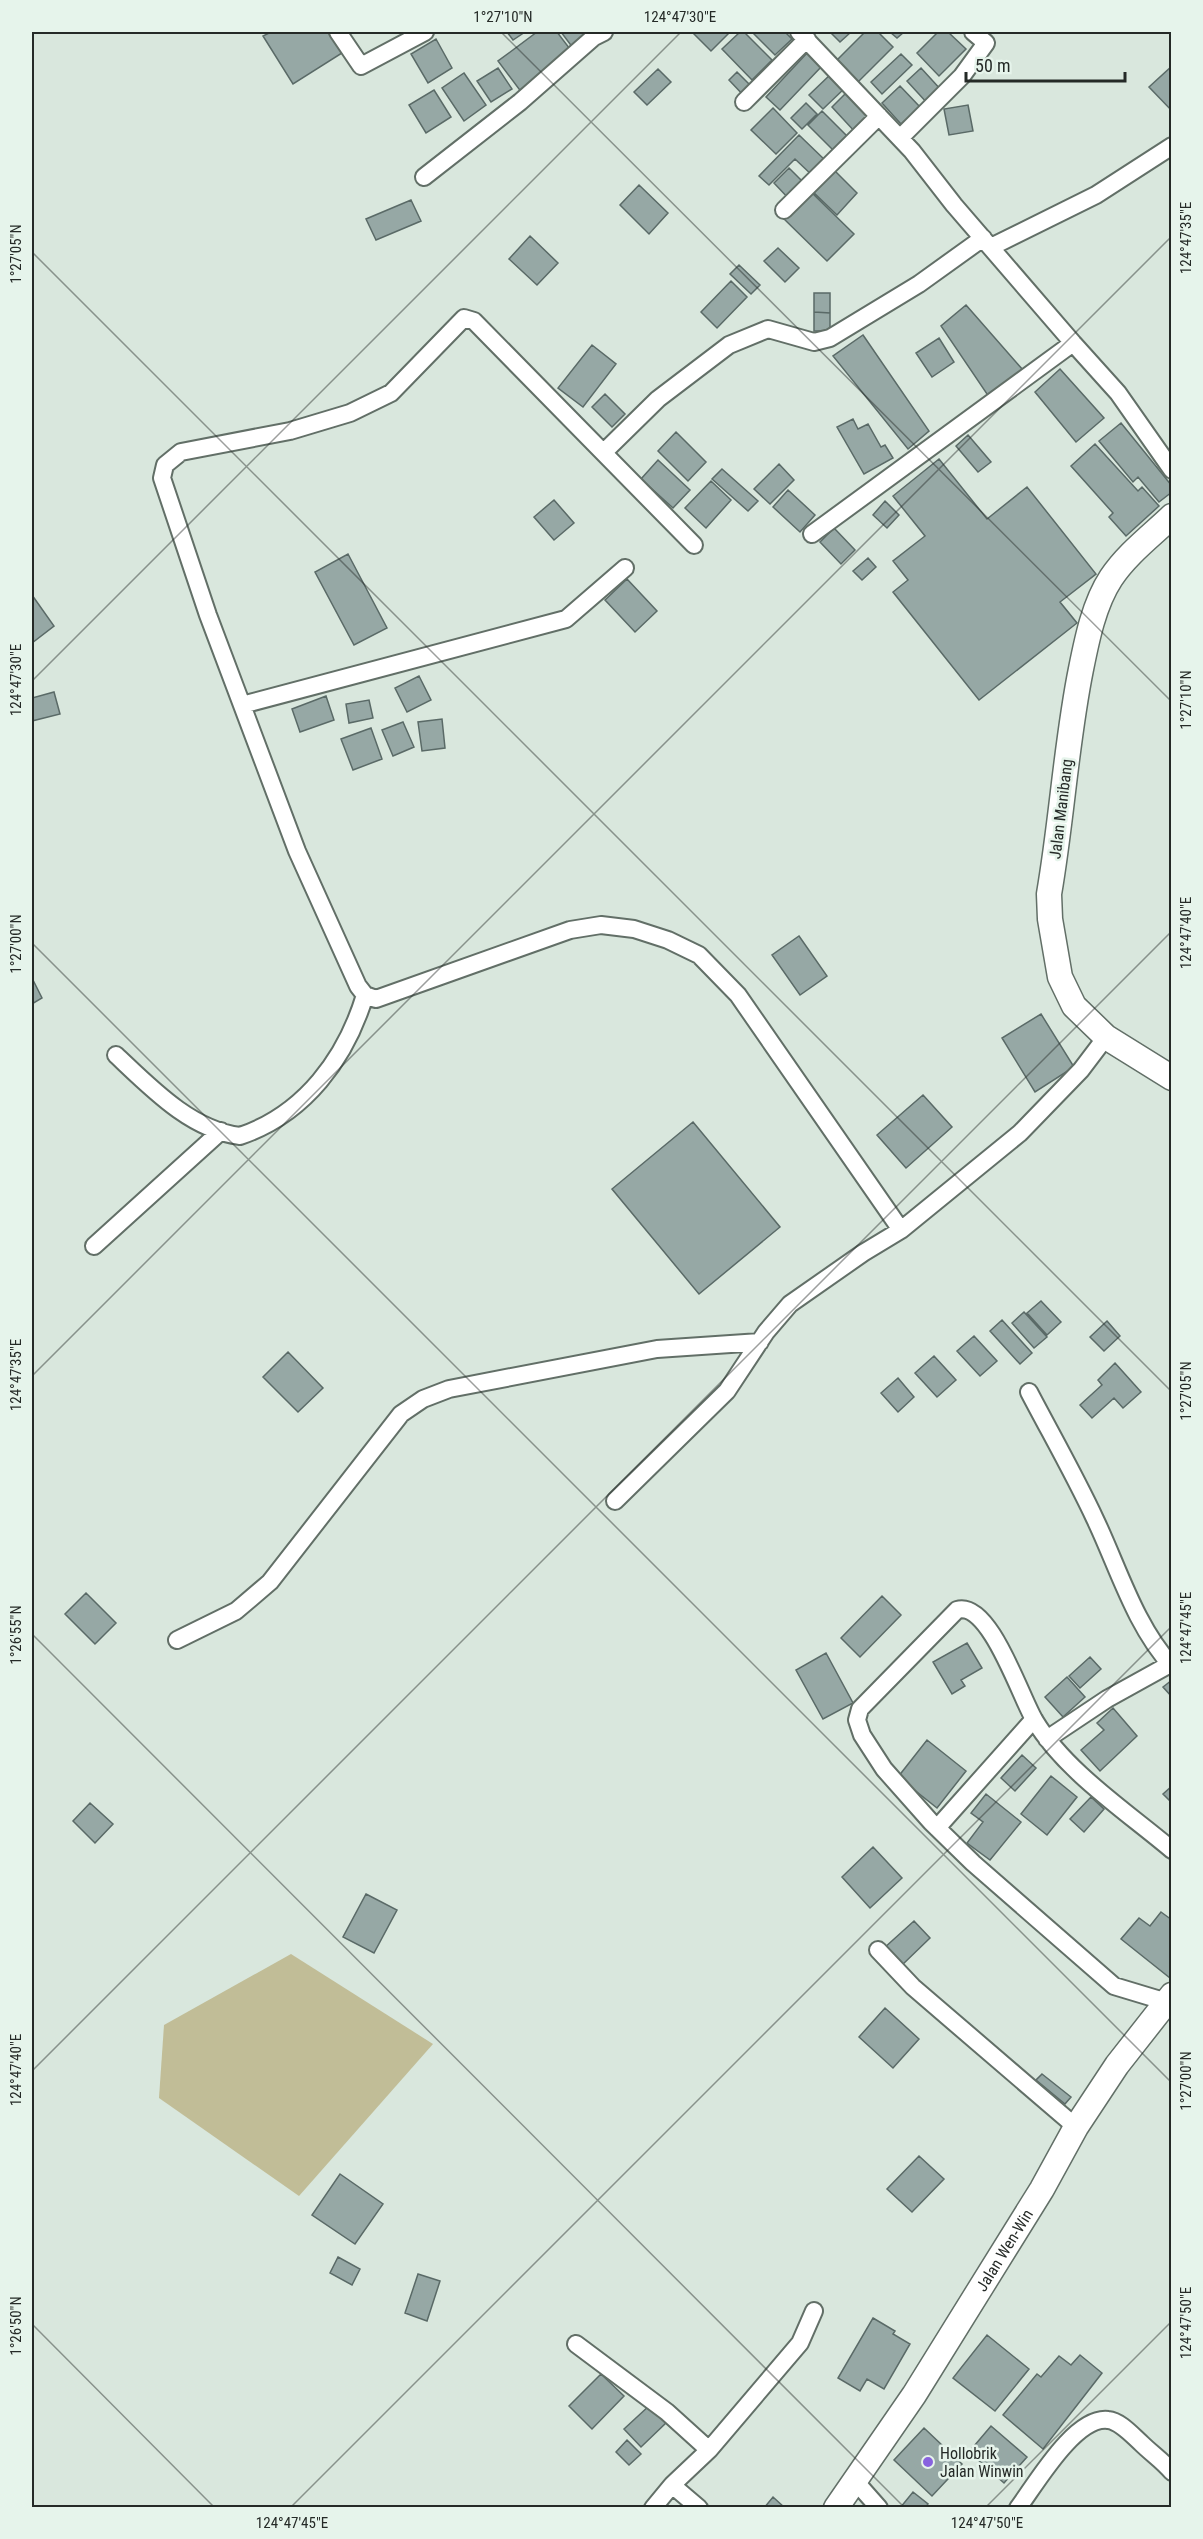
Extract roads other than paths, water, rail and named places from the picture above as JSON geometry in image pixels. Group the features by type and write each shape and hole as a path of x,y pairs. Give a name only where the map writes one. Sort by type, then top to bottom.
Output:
{"street":[{"path":"338,32 361,66 425,32"},
{"path":"424,177 520,102 594,37 604,32"},
{"path":"900,138 962,76 990,37 973,32"},
{"path":"744,102 803,35 900,138 1118,393 1172,470"},
{"path":"784,210 879,116"},
{"path":"604,452 658,399 729,345 768,329 814,342 830,338 987,242 1096,195 1172,146"},
{"path":"694,545 474,321 464,318 391,393 350,414 290,431 181,452 165,465 162,478 208,615 297,851 358,986 365,995 376,999 387,996 412,984 570,930 601,925 634,929 668,940 699,955 738,995 901,1230"},
{"path":"812,534 1073,343"},
{"name":"Jalan Manibang","path":"1172,516 1129,556 1111,579 1099,602 1085,650 1065,764 1049,894 1050,919 1060,977 1074,1006 1106,1037 1172,1078"},
{"path":"242,705 566,619 625,568"},
{"path":"116,1056 158,1094 202,1124 240,1136 274,1120 307,1095 327,1075 356,1024 365,995"},
{"path":"615,1500 727,1391 760,1342 790,1304 862,1253 901,1230 1020,1133 1082,1070 1106,1037"},
{"path":"94,1246 221,1131"},
{"path":"177,1640 236,1611 270,1582 401,1414 423,1399 449,1389 657,1349 760,1342"},
{"path":"1029,1392 1095,1518 1135,1605 1171,1665 1107,1699 1047,1739"},
{"path":"1170,2001 1114,1986 1016,1902 937,1828 884,1769 856,1720 860,1709 957,1610 963,1608 971,1610 986,1625 998,1645 1015,1674 1034,1719 1047,1739 1088,1780 1172,1850"},
{"path":"937,1828 1034,1719"},
{"path":"878,1950 913,1987 1076,2127"},
{"name":"Jalan Wen-Win","path":"837,2508 962,2318 1042,2189 1076,2127 1117,2065 1170,2001"},
{"path":"653,2508 672,2485 709,2450 800,2343 814,2311"},
{"path":"576,2344 667,2412 709,2450"},
{"path":"1018,2508 1063,2447 1083,2427 1095,2420 1109,2420 1123,2427 1172,2472"},
{"path":"856,2482 879,2508"},
{"path":"672,2485 699,2508"}],"place":[{"name":"Hollobrik Jalan Winwin","path":"928,2462"}]}
